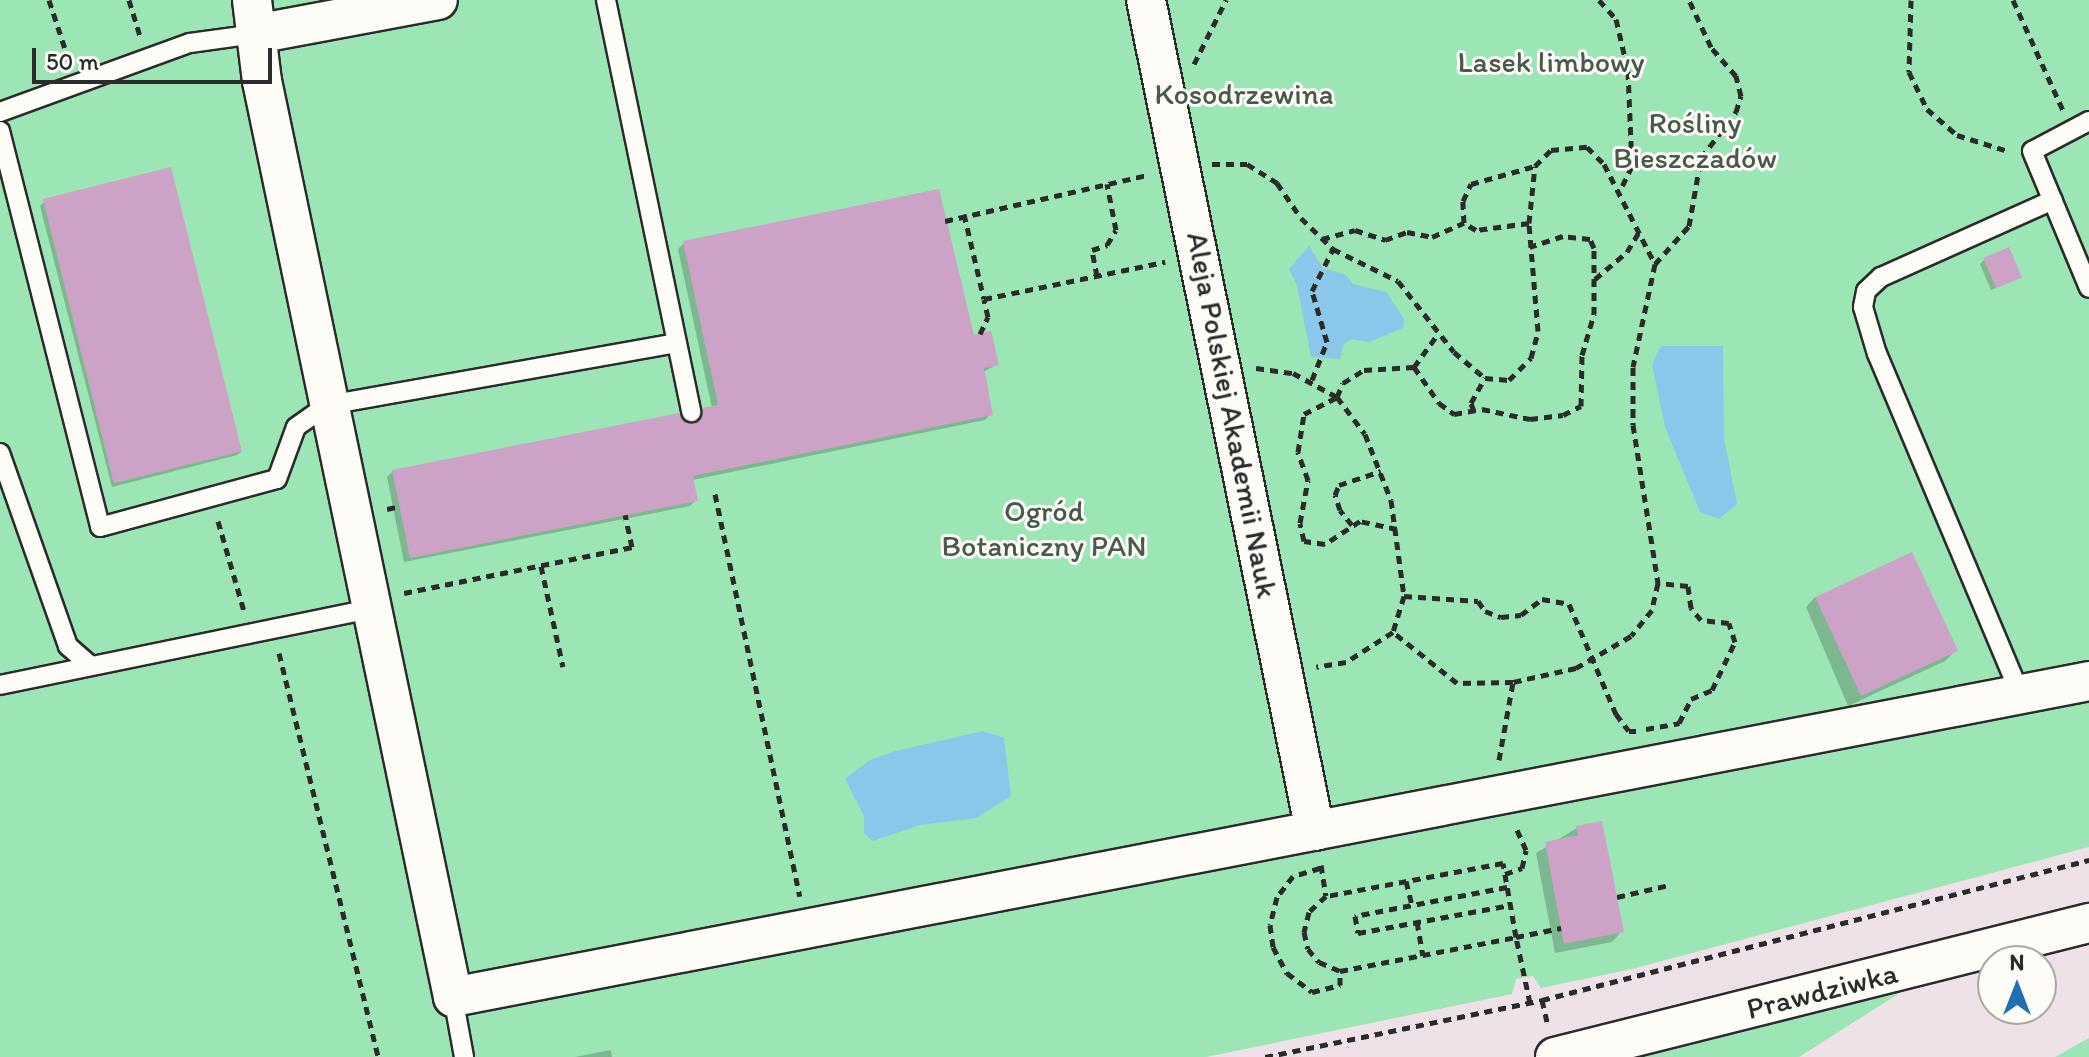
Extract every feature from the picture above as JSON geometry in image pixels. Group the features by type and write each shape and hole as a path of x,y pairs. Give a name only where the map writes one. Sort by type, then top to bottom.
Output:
{"street":[{"path":"438,0 254,17 328,405 453,997 806,928 1318,849 1499,798 2089,681"},
{"name":"Aleja Polskiej Akademii Nauk","path":"1146,0 1224,366 1318,849"},
{"name":"Prawdziwka","path":"1553,1046 2089,923"}],"lane":[{"path":"606,0 691,412"},
{"path":"0,112 254,17"},
{"path":"2081,125 2032,151 2089,288"},
{"path":"0,131 100,527 277,479 296,427 328,405 676,343"},
{"path":"2021,696 1877,354 1863,307 1866,291 1881,277 2053,200"},
{"path":"0,454 68,646 91,666"},
{"path":"0,685 273,628 369,604"},
{"path":"453,997 464,1057"}],"path":[{"path":"49,0 76,84"},
{"path":"129,0 147,58"},
{"path":"1170,111 1226,0"},
{"path":"1599,0 1616,19 1628,71 1632,166 1620,192"},
{"path":"1393,632 1457,683 1513,682 1576,668 1631,636 1652,610 1658,583 1633,425 1633,367 1655,264 1689,226 1701,158 1736,112 1741,96 1736,76 1711,47 1689,0"},
{"path":"1911,0 1909,72 1927,109 1957,135 2036,160"},
{"path":"2013,0 2081,125"},
{"path":"1464,223 1463,201 1471,184 1535,166 1551,150 1587,147 1604,164 1655,264"},
{"path":"945,221 964,214 1181,168 1247,164 1277,183 1333,249 1398,281 1438,334 1485,378 1509,380 1531,358 1538,331 1529,223 1535,166"},
{"path":"1097,276 1092,250 1107,245 1116,230 1107,184"},
{"path":"964,214 988,317 980,334"},
{"path":"1322,239 1355,230 1385,240 1407,232 1432,237 1464,223 1488,230 1529,223"},
{"path":"1594,280 1627,252 1640,231"},
{"path":"1414,367 1439,403 1454,414 1474,411 1530,419 1563,415 1581,406 1594,280 1590,239 1563,236 1530,247"},
{"path":"1312,381 1327,342 1312,291 1333,249"},
{"path":"984,299 1201,255"},
{"path":"1414,367 1438,334"},
{"path":"1224,366 1273,369 1312,381 1337,397 1365,434 1381,471 1397,529 1404,596 1393,632 1346,662 1283,672"},
{"path":"1397,529 1374,520 1352,525 1325,544 1313,545 1304,541 1300,523 1308,480 1298,452 1304,414 1337,397 1343,383 1364,370 1414,367"},
{"path":"1474,411 1471,403 1485,378"},
{"path":"1352,525 1340,510 1339,485 1381,471"},
{"path":"715,494 806,928"},
{"path":"211,496 250,633"},
{"path":"369,604 632,547 625,515"},
{"path":"541,566 563,667"},
{"path":"1404,596 1478,601 1485,611 1501,617 1521,615 1542,599 1569,604 1592,659 1629,731 1679,723 1691,699 1712,690 1732,651 1734,632 1729,623 1701,620 1691,608 1688,586 1658,583"},
{"path":"273,628 378,1057"},
{"path":"1505,874 1522,868 1526,850 1499,798 1499,747 1513,682"},
{"path":"1318,849 1277,897 1270,925 1273,947 1287,973 1312,992 1340,985 1340,971"},
{"path":"1265,1057 1530,1003 2089,860"},
{"path":"1530,1003 1516,937 1503,863 1326,896 1309,912 1304,932 1308,949 1319,962 1340,971 1516,937 1561,928"},
{"path":"1406,881 1412,905"},
{"path":"1617,897 1669,885"},
{"path":"1507,887 1355,916 1358,933 1510,905"},
{"path":"1417,922 1423,955"},
{"path":"1542,1000 1553,1046"}],"green space":[{"name":"Ogród Botaniczny PAN","path":"0,0 2089,0 2089,847 1632,969 1541,988 1533,976 1516,979 1512,994 1206,1057 0,1057"},
{"path":"1909,987 1799,1057 1639,1057"},
{"path":"2089,1038 2089,1057 2055,1057"}],"water":[{"path":"1309,246 1323,268 1346,275 1353,284 1386,292 1404,319 1403,328 1369,342 1352,339 1343,345 1340,359 1311,357 1297,285 1289,269"},
{"path":"1661,346 1723,346 1724,438 1737,504 1719,519 1700,512 1665,427 1652,364"},
{"path":"983,731 1004,738 1011,796 976,818 920,825 873,841 864,833 864,816 845,779 870,760"}],"building":[{"path":"171,167 242,451 114,483 43,199"},
{"path":"939,189 974,335 991,331 999,365 984,368 993,415 693,476 698,501 410,558 392,470 679,413 683,420 694,424 702,408 718,405 683,241"},
{"path":"2009,247 2022,277 1996,288 1983,258"},
{"path":"1912,552 1958,651 1861,696 1815,597"},
{"path":"1602,821 1624,932 1564,944 1545,842 1578,835 1576,826"}],"park label":[{"name":"Lasek limbowy","path":"1551,62"},
{"name":"Kosodrzewina","path":"1244,94"},
{"name":"Rośliny Bieszczadów","path":"1695,140"}]}
